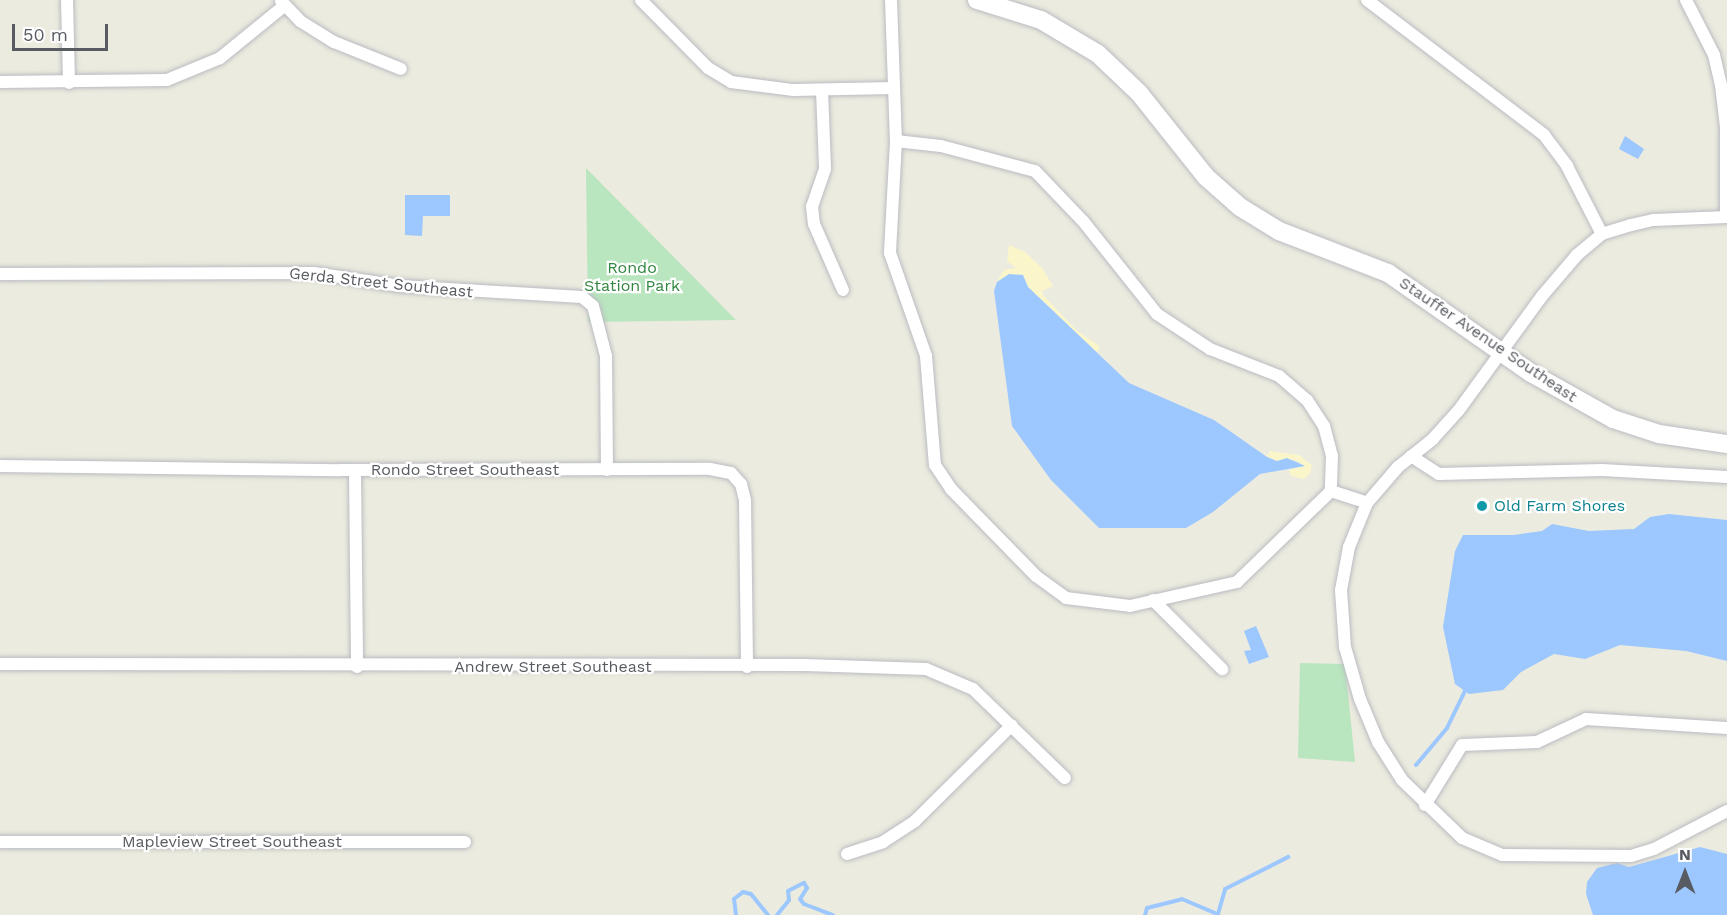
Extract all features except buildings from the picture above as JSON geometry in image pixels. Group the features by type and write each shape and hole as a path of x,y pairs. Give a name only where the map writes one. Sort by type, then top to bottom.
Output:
{"street":[{"path":"67,0 69,83"},
{"path":"641,0 708,68 731,82 764,89 894,88"},
{"path":"891,0 896,141 890,253 926,356 935,465 951,489 1036,576 1066,598 1130,606 1237,582 1331,491 1332,456 1324,426 1307,400 1279,376 1210,350 1157,314 1083,221 1035,171 941,146 896,141"},
{"name":"Stauffer Avenue Southeast","path":"977,0 1041,20 1098,54 1139,93 1206,177 1240,207 1279,231 1388,273 1502,352 1576,400 1613,419 1659,434 1727,444"},
{"path":"1367,0 1544,135 1567,166 1602,234"},
{"path":"1686,0 1714,55 1726,127 1726,217 1653,220 1602,234 1552,282 1458,411 1411,456 1368,503 1343,566 1341,616 1345,647 1360,699 1378,742 1402,780 1425,805 1462,837 1481,847 1502,855 1534,857 1630,856 1654,849 1727,811"},
{"path":"0,82 145,83 188,74 220,58 282,3 334,42 401,69"},
{"path":"1714,55 1727,49"},
{"path":"822,90 825,169 812,206 814,224 843,290"},
{"name":"Gerda Street Southeast","path":"0,273 314,273 410,287 582,297 593,306 606,356 607,470"},
{"path":"1411,456 1439,474 1602,470 1727,477"},
{"name":"Rondo Street Southeast","path":"0,466 356,470 710,469 731,473 741,484 746,500 747,666"},
{"path":"356,470 357,667"},
{"path":"1331,491 1368,503"},
{"path":"1153,600 1222,669"},
{"name":"Andrew Street Southeast","path":"0,664 357,667 747,666 926,669 973,689 1065,778"},
{"path":"1425,805 1462,745 1537,742 1586,719 1727,728"},
{"path":"847,854 883,842 915,821 1012,725"},
{"name":"Mapleview Street Southeast","path":"0,842 465,842"}],"green space":[{"name":"Rondo Station Park","path":"586,168 736,320 588,322"},
{"path":"1300,663 1345,664 1355,762 1298,758"}],"sand":[{"path":"1009,245 1025,252 1042,268 1053,286 1042,291 1043,295 1076,330 1099,346 1098,353 1028,287 1022,274 997,282 1004,270 1016,268 1007,261"},
{"path":"1270,451 1299,455 1312,465 1310,473 1304,479 1291,476 1289,470 1304,465 1296,460 1276,461 1262,453 1268,455"}],"water":[{"path":"1625,136 1644,149 1638,159 1619,149"},
{"path":"405,195 450,195 450,216 423,216 422,236 405,235"},
{"path":"1009,274 1023,275 1028,287 1129,383 1214,420 1267,457 1277,461 1287,458 1305,466 1260,474 1213,512 1186,528 1099,528 1051,480 1012,426 994,291 997,282"},
{"path":"1669,514 1727,520 1727,661 1686,651 1620,645 1585,659 1554,654 1521,672 1503,690 1469,694 1455,684 1443,627 1455,551 1463,535 1514,535 1542,531 1552,524 1589,531 1634,529 1650,517"},
{"path":"1256,626 1269,657 1249,664 1244,651 1251,650 1244,631"},
{"path":"1700,847 1727,854 1727,915 1593,915 1586,894 1587,882 1597,868 1617,863 1629,867"}],"waterway":[{"path":"1416,765 1447,728 1465,691"},
{"path":"1145,915 1147,908 1182,899 1218,914 1225,889 1288,857"},
{"path":"777,915 789,900 788,891 804,883 807,888 800,899 804,904 833,915"},
{"path":"736,915 734,899 743,892 751,894 768,915"}],"place":[{"name":"Old Farm Shores","path":"1482,506"}]}
